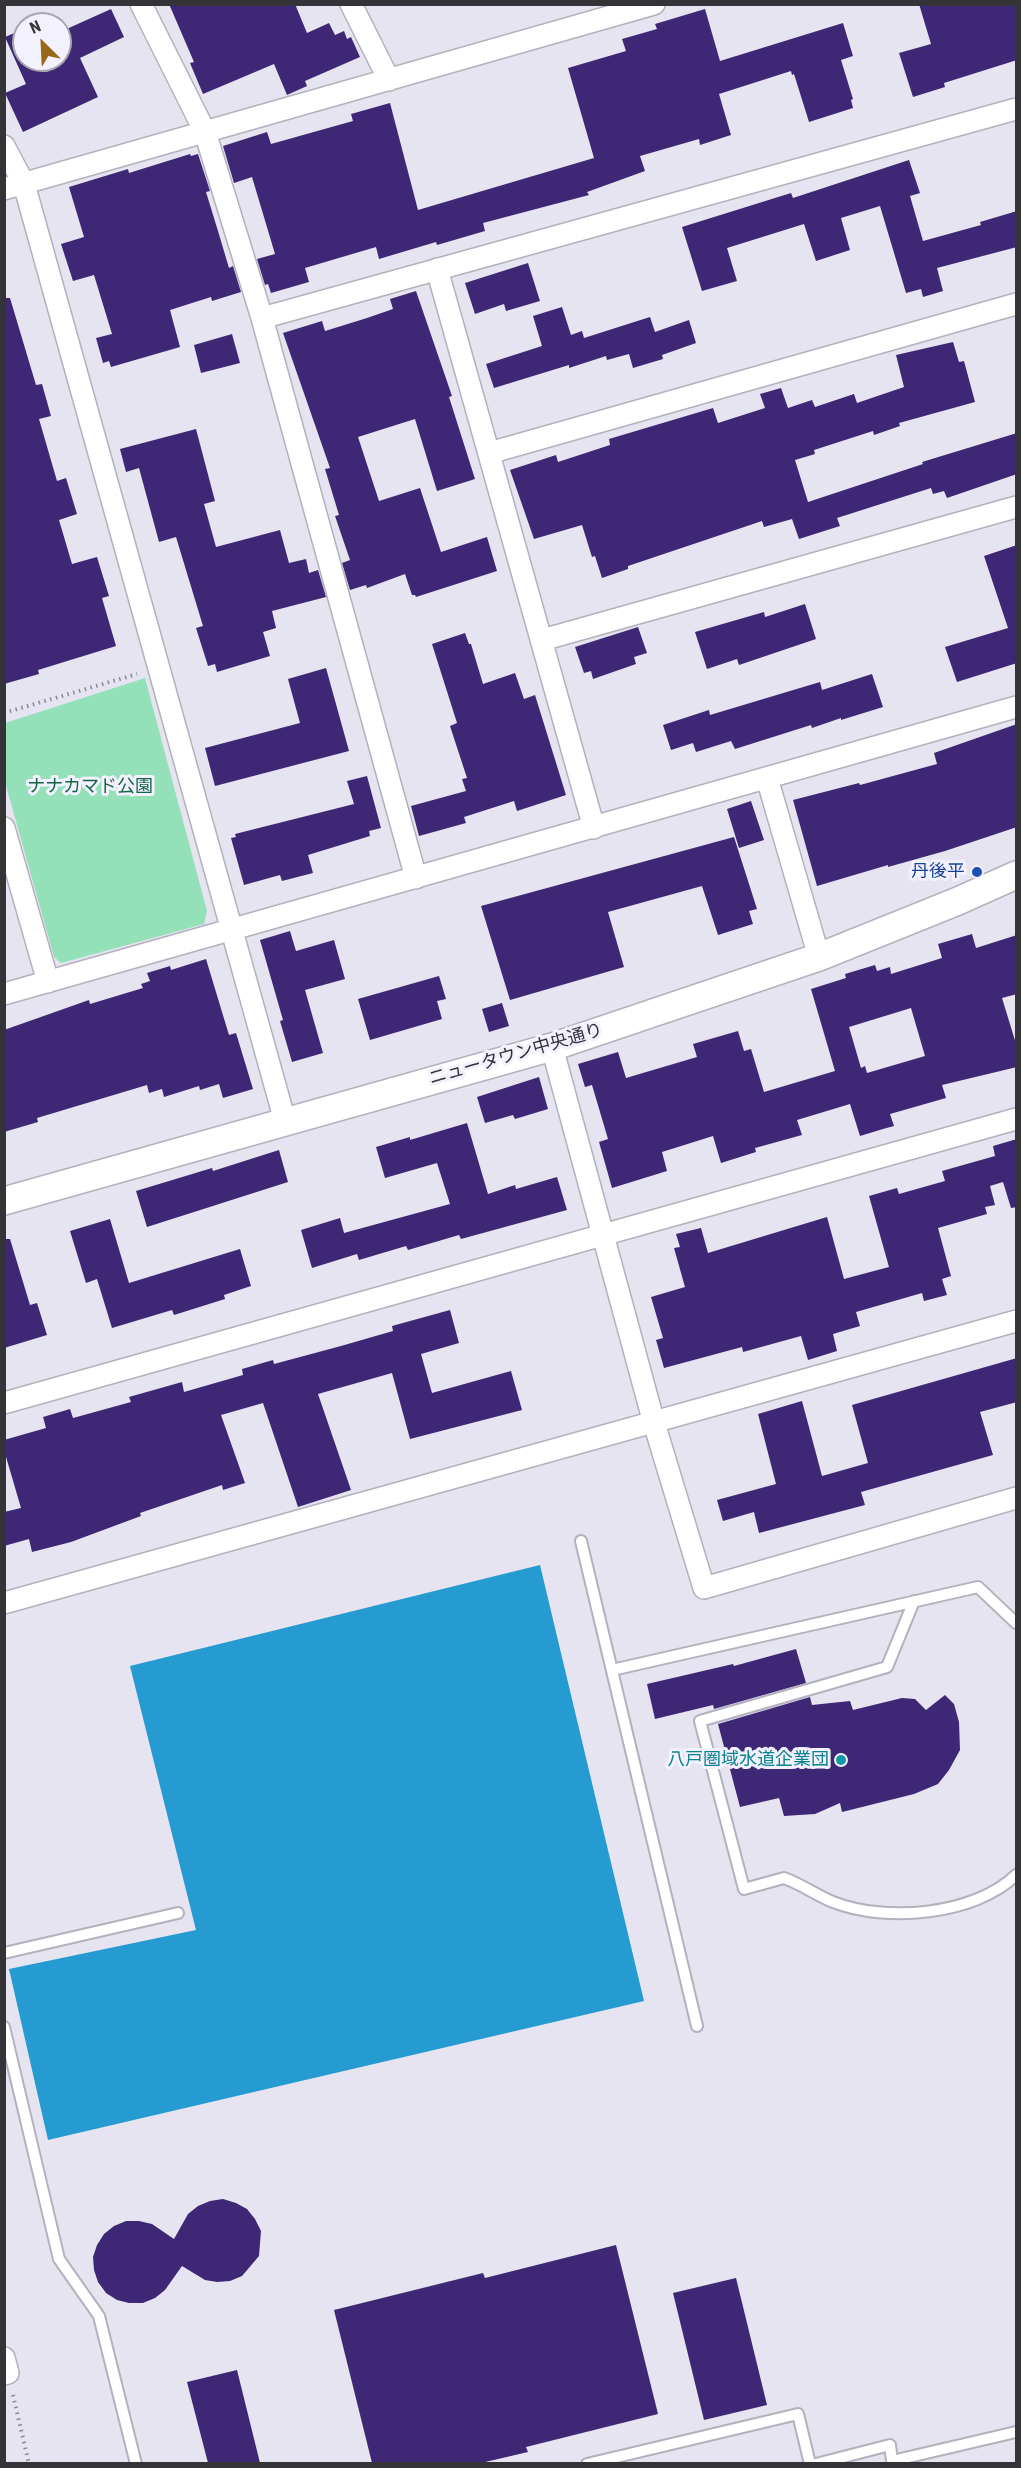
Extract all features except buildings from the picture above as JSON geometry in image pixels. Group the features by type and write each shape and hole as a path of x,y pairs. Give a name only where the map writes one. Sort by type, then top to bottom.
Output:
{"street":[{"path":"141,4 205,132 262,318 416,878"},
{"path":"351,4 389,80"},
{"path":"14,187 654,4"},
{"path":"262,318 1017,108"},
{"path":"4,146 14,187 233,931 285,1121"},
{"path":"437,269 594,828"},
{"path":"489,453 1017,304"},
{"path":"542,640 1017,507"},
{"path":"4,994 233,931 1017,707"},
{"path":"766,778 819,957"},
{"path":"4,828 48,982"},
{"name":"ニュータウン中央通り","path":"4,1201 552,1047 819,957 1017,875"},
{"path":"552,1047 654,1423 704,1588 1017,1498"},
{"path":"4,1403 1017,1119"},
{"path":"4,1603 1017,1321"}],"lane":[{"path":"581,1541 697,2026"},
{"path":"612,1670 978,1587 1017,1623"},
{"path":"914,1601 887,1667 700,1721 744,1890 784,1878 834,1902 883,1913 922,1914 969,1902 1009,1882 1017,1875"},
{"path":"4,1953 178,1913"},
{"path":"4,2027 59,2259 99,2316 136,2463"},
{"path":"587,2463 798,2415 810,2463"},
{"path":"816,2463 890,2445 892,2462 1017,2432"}],"path":[{"path":"4,713 143,673"},
{"path":"6,2369 28,2463"}],"green space":[{"name":"ナナカマド公園","path":"145,678 207,911 204,924 61,963 54,957 5,782 5,723"}],"water":[{"path":"540,1565 644,2001 48,2140 9,1969 196,1930 130,1666"}],"place":[{"name":"丹後平","path":"977,872"},
{"name":"八戸圏域水道企業団","path":"841,1760"}]}
